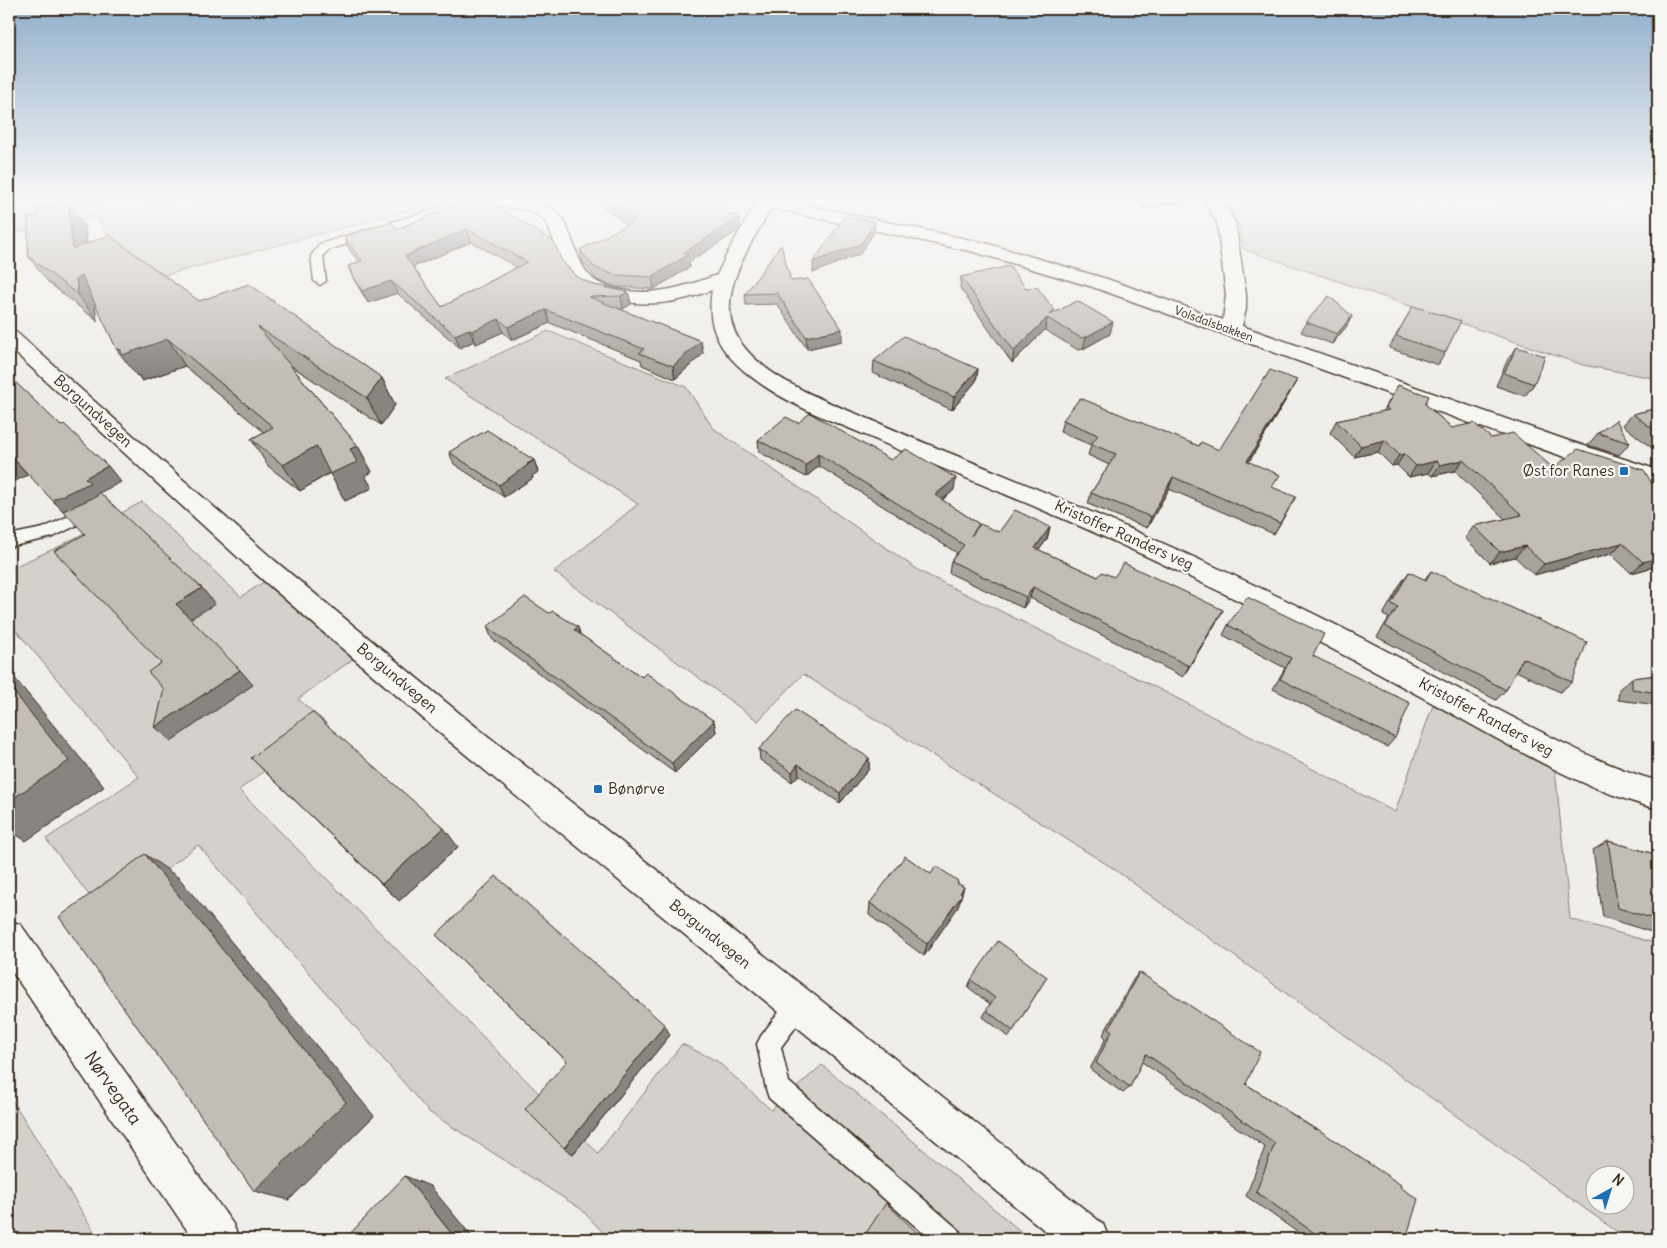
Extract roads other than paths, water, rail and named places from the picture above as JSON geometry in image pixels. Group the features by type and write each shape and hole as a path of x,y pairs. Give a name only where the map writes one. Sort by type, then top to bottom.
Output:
{"street":[{"path":"571,259 583,280 601,290 625,298 661,299 678,296 724,279"},
{"name":"Kristoffer Randers veg","path":"734,259 724,279 718,308 726,337 749,365 769,379 820,406 941,459 1050,502 1187,564 1342,641 1548,750 1610,780 1658,795"},
{"name":"Volsdalsbakken","path":"1021,259 1117,288 1231,331 1327,363 1561,447 1658,479"},
{"path":"1231,259 1236,309 1231,331"},
{"name":"Borgundvegen","path":"9,336 265,567 384,668 1088,1239"},
{"name":"Nørvegata","path":"9,937 218,1239"}],"lane":[{"path":"317,259 320,281"},
{"path":"9,542 48,534 104,506"},
{"path":"798,1005 768,1044 778,1089 950,1239"}],"place":[{"name":"Øst for Ranes","path":"1624,471"},
{"name":"Bønørve","path":"598,789"}]}
